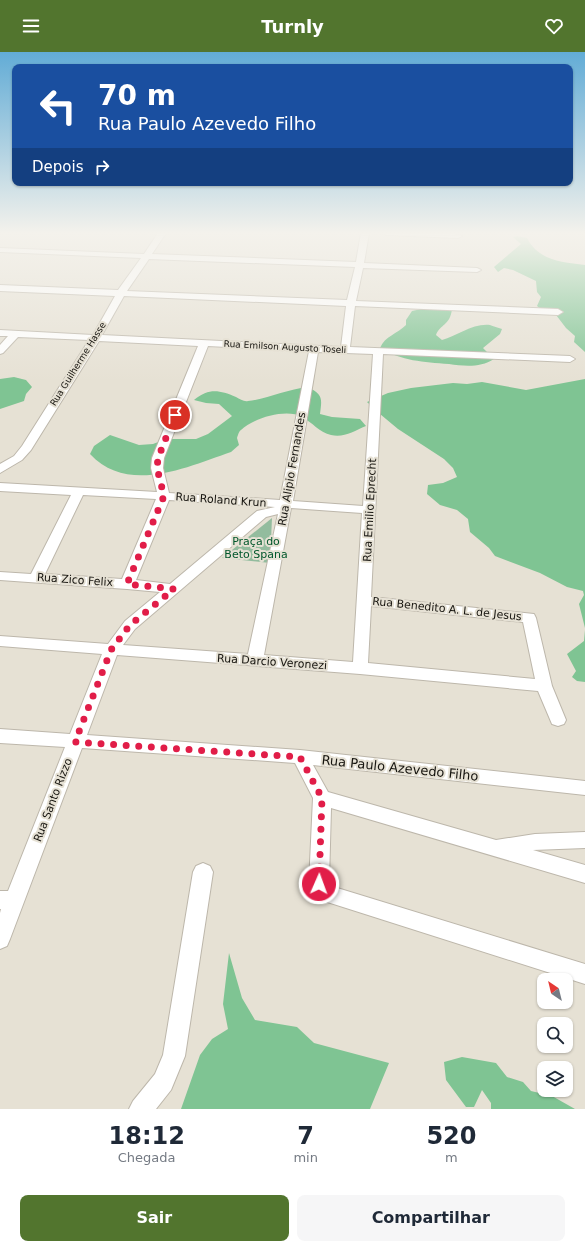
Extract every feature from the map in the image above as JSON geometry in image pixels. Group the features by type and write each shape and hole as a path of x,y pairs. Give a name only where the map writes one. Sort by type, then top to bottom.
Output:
{"street":[{"name":"Rua Guilherme Hasse","path":"0,469 18,458 26,448 128,282"},
{"path":"345,350 351,303 356,282"},
{"path":"0,288 558,312"},
{"name":"Rua Emilson Augusto Toseli","path":"0,333 314,349 570,359"},
{"path":"0,351 15,334"},
{"path":"127,584 164,496 157,468 158,458 204,343"},
{"name":"Rua Alipio Fernandes","path":"255,660 286,506 314,349"},
{"name":"Rua Emilio Eprecht","path":"360,668 378,351"},
{"path":"0,457 18,458"},
{"name":"Rua Roland Krun","path":"0,488 164,496 286,506 370,510"},
{"path":"36,578 79,491"},
{"name":"Rua Santo Rizzo","path":"0,939 7,900 75,742 111,650 130,625 262,514 286,506"},
{"name":"Rua Zico Felix","path":"0,576 127,584 174,589"},
{"name":"Rua Benedito A. L. de Jesus","path":"365,601 529,618 544,686"},
{"name":"Rua Darcio Veronezi","path":"0,641 360,668 544,686"},
{"path":"544,686 558,720"},
{"name":"Rua Paulo Azevedo Filho","path":"0,736 300,757 585,788"},
{"path":"300,757 322,798 319,884 322,890 328,894 585,974"},
{"path":"322,798 585,874"},
{"path":"497,848 535,842 585,840"},
{"path":"141,1109 163,1082 174,1056 203,872"}],"green space":[{"path":"536,282 585,282 585,352 574,342 575,336 566,328 553,311 541,309 537,306 541,297 537,292"},
{"path":"431,307 452,309 449,319 436,335 442,340 477,326 490,325 502,329 500,334 483,348 494,359 478,365 460,365 413,360 396,356 380,348 388,338 406,325 406,320 412,311"},
{"path":"14,377 26,380 32,387 26,394 24,401 0,409 0,379"},
{"path":"585,379 585,628 579,604 584,595 583,591 567,587 540,573 495,556 489,548 470,532 468,519 457,510 440,505 427,494 428,485 443,483 457,477 453,468 444,459 398,429 367,402 388,393 411,388 453,383 467,384 482,382 526,390"},
{"path":"308,387 319,395 321,401 320,414 332,417 360,419 366,426 349,434 336,436 323,432 306,419 296,414 279,414 270,416 253,422 240,431 237,438 239,445 231,452 177,470 158,474 140,475 122,473 105,466 90,454 94,446 110,435 139,445 153,444 166,439 196,439 208,434 232,416 219,404 194,400 204,393 214,391 246,401"},
{"name":"Praça do Beto Spana","path":"272,518 270,563 222,558"},
{"path":"585,630 585,682 577,681 572,677 576,671 567,654 584,641"},
{"path":"229,953 242,998 255,1020 297,1027 314,1043 389,1063 370,1109 181,1109 200,1055 212,1039 228,1029 223,1004"},
{"path":"462,1057 496,1063 507,1077 523,1082 531,1091 537,1092 537,1097 554,1097 575,1109 491,1109 491,1103 482,1090 474,1107 466,1107 446,1080 444,1062"}],"route":[{"path":"175,415 158,458 157,468 164,496 127,584 174,589 130,625 111,650 75,742 300,757 322,798 319,884"}]}
